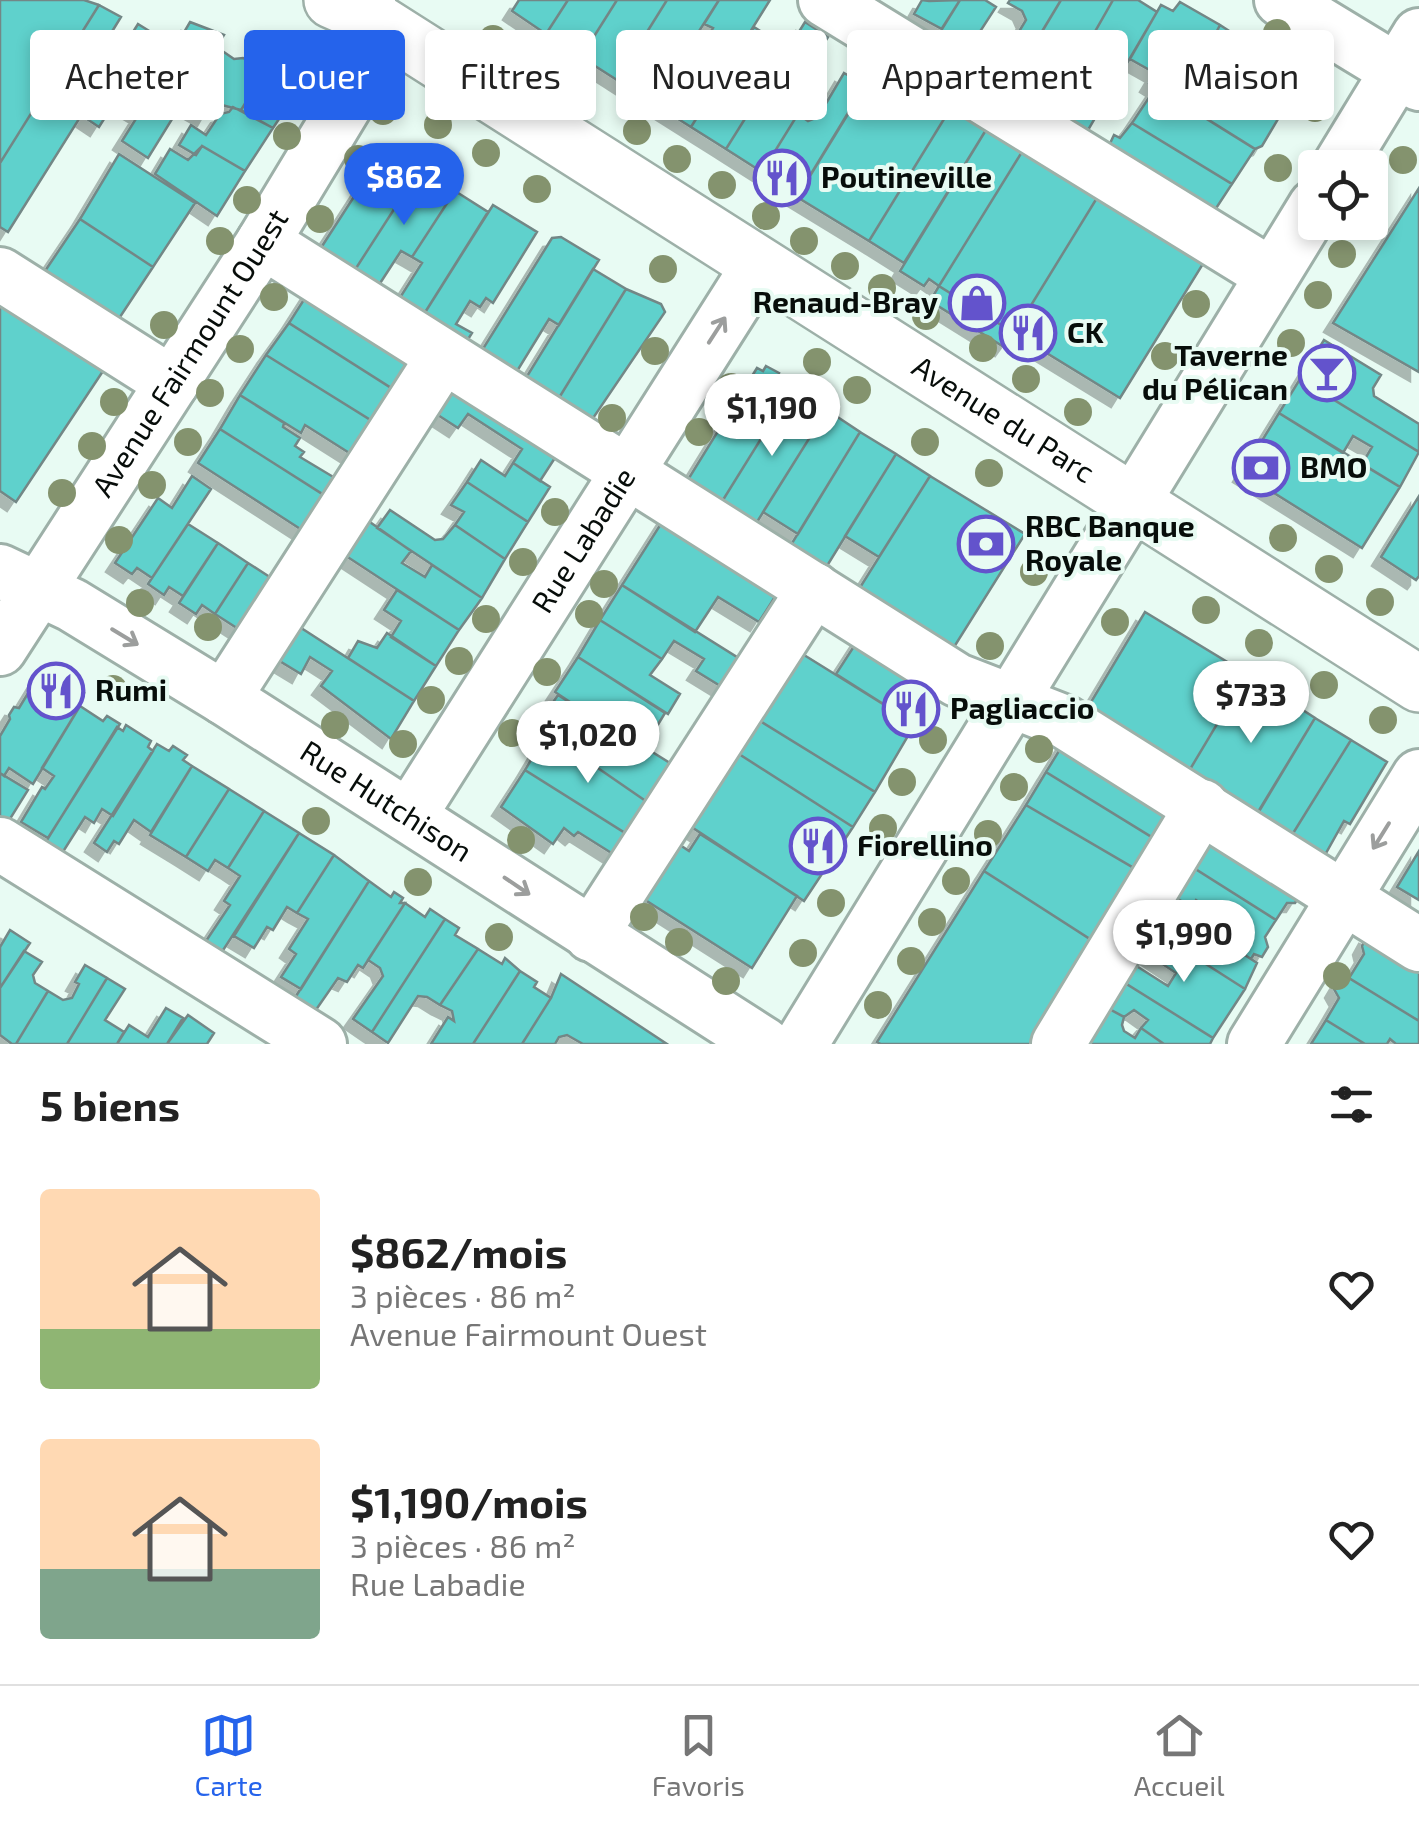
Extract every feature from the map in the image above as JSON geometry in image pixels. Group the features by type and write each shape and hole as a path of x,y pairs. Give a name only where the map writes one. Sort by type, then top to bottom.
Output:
{"main road":[{"name":"Avenue du Parc","path":"356,5 758,266 1419,684"}],"street":[{"path":"825,0 1272,275"},
{"path":"1281,0 1412,64 1351,150"},
{"name":"Avenue Fairmount Ouest","path":"0,648 20,580 172,383 353,93 356,5"},
{"path":"801,1044 1298,233"},
{"path":"263,242 956,680 1065,722 1419,945"},
{"name":"Rue Labadie","path":"410,815 758,266"},
{"path":"0,274 172,383"},
{"path":"224,698 444,357"},
{"name":"Rue Hutchison","path":"20,580 72,605 224,698 764,1044"},
{"path":"591,935 814,588"},
{"path":"1254,1044 1419,776"},
{"path":"1058,1044 1202,806"},
{"path":"0,844 320,1044"}],"building":[{"path":"0,0 84,0 99,5 83,30 30,30 30,115 0,163"},
{"path":"519,0 568,0 549,30 540,30 512,11"},
{"path":"568,0 617,0 596,33 596,30 549,30"},
{"path":"617,0 667,0 648,30 616,30 616,79 596,67 596,33"},
{"path":"667,0 719,0 700,30 648,30"},
{"path":"719,0 770,0 751,30 712,30 704,24"},
{"path":"922,0 960,0 942,29 914,14"},
{"path":"960,0 985,0 996,7 981,30 941,30"},
{"path":"1061,0 1043,30 1020,30 1026,20 1022,11 1008,3"},
{"path":"1061,0 1113,0 1096,30 1043,30"},
{"path":"1113,0 1138,0 1157,12 1128,62 1128,30 1096,30"},
{"path":"1180,2 1220,25 1217,30 1148,30 1148,69 1130,59 1161,5 1173,11"},
{"path":"99,5 121,17 113,30 83,30"},
{"path":"190,22 211,30 185,30"},
{"path":"805,22 817,30 800,30"},
{"path":"224,52 234,59 244,59 241,110 224,106"},
{"path":"844,73 847,75 847,115 797,197 762,172 794,120 827,120 827,102"},
{"path":"1148,99 1148,120 1209,120 1255,149 1232,184 1132,123"},
{"path":"233,107 244,113 244,120 258,120 273,128 245,171 202,146 196,155 179,145 191,125 206,135 216,120 224,120 224,113"},
{"path":"30,115 30,120 78,120 8,232 0,227 0,163"},
{"path":"847,116 847,120 943,120 869,241 797,197"},
{"path":"135,120 171,120 148,158 122,141"},
{"path":"259,120 278,120 273,128"},
{"path":"695,120 744,120 726,149 691,127"},
{"path":"744,120 794,120 762,172 726,149"},
{"path":"943,120 979,120 989,125 904,263 869,241"},
{"path":"1066,120 1094,120 1084,137 1064,123"},
{"path":"1208,120 1277,120 1262,146 1255,149"},
{"path":"1132,123 1232,184 1209,219 1105,154 1114,135 1120,138"},
{"path":"989,125 1025,147 939,286 929,279 924,286 900,271"},
{"path":"202,146 245,171 217,216 155,174 170,149 188,160"},
{"path":"386,147 420,169 351,276 317,254"},
{"path":"1025,147 1100,193 1014,333 939,286"},
{"path":"119,154 195,203 153,267 80,219"},
{"path":"420,169 455,191 412,257 401,251 375,291 351,276"},
{"path":"1419,188 1419,372 1333,323"},
{"path":"455,191 488,212 419,322 394,307 422,263 412,257"},
{"path":"1100,193 1206,259 1120,398 1014,333"},
{"path":"493,205 537,232 493,303 486,298 480,307 470,301 456,324 472,333 462,349 419,322"},
{"path":"80,219 153,267 116,323 43,274"},
{"path":"561,237 599,260 559,325 549,319 511,381 476,360 552,238"},
{"path":"593,269 626,289 554,406 521,386"},
{"path":"939,286 1014,333 1004,347 930,301"},
{"path":"312,287 422,357 399,393 289,323"},
{"path":"0,289 109,362 16,502 0,491"},
{"path":"626,289 661,304 665,312 585,430 554,406"},
{"path":"289,323 399,393 384,416 376,411 372,421 266,355"},
{"path":"1324,340 1381,375 1373,388 1374,396 1419,424 1419,452 1300,379"},
{"path":"266,355 372,421 351,454 305,425 301,433 240,395"},
{"path":"766,366 779,373 776,379 792,389 718,508 684,486 757,368 763,371"},
{"path":"450,374 562,447 540,481 513,463 522,449 468,414 458,428 427,408"},
{"path":"1300,379 1419,452 1400,487 1362,464 1372,447 1353,436 1343,453 1279,413"},
{"path":"792,389 827,410 752,530 718,508"},
{"path":"240,395 300,438 295,446 304,452 300,457 340,481 327,497 220,429"},
{"path":"827,410 860,432 798,534 763,512"},
{"path":"1279,413 1400,487 1362,548 1242,473"},
{"path":"220,429 327,497 305,532 198,463"},
{"path":"860,432 896,454 822,574 786,553"},
{"path":"896,454 930,476 879,557 845,536"},
{"path":"481,460 505,476 513,463 550,487 528,522 467,482"},
{"path":"192,476 211,489 152,578 137,568 132,574 115,563 158,498 172,508"},
{"path":"930,476 1025,534 949,655 854,597"},
{"path":"467,482 528,522 505,559 455,525 464,512 451,505"},
{"path":"1419,496 1419,576 1416,580 1381,557"},
{"path":"671,508 785,581 759,622 718,597 695,632 622,585"},
{"path":"390,510 435,540 443,539 455,525 505,559 482,598 377,528"},
{"path":"367,520 411,551 402,563 425,577 432,565 482,598 459,630 343,554"},
{"path":"188,524 218,543 183,596 169,587 164,595 148,584"},
{"path":"218,543 248,563 215,614 202,605 196,614 179,603"},
{"path":"248,563 276,581 243,632 215,614"},
{"path":"622,585 740,659 722,687 696,671 704,659 674,641 662,659 600,620"},
{"path":"397,590 459,630 436,666 391,637 401,621 384,610"},
{"path":"1145,612 1247,674 1186,776 1085,712"},
{"path":"600,620 662,659 650,675 680,694 668,714 578,657"},
{"path":"295,624 414,701 391,739 321,686 332,671 310,657 301,674 273,657"},
{"path":"387,633 436,666 414,701 348,658 358,641 377,648"},
{"path":"860,637 938,687 915,724 836,674"},
{"path":"796,650 915,724 875,792 752,716"},
{"path":"578,657 665,713 654,731 617,705 603,724 555,692"},
{"path":"44,667 84,693 33,784 9,768 4,776 0,773 0,736 14,707 19,708"},
{"path":"1247,674 1315,718 1255,817 1186,776"},
{"path":"558,695 603,724 596,734 628,754 632,747 645,757 649,750 678,768 653,806 547,733 559,719 552,714 551,705"},
{"path":"80,706 103,721 107,716 120,724 48,838 21,822 42,787 45,789 54,776 42,768"},
{"path":"744,711 875,792 853,827 728,747"},
{"path":"1315,718 1351,740 1287,843 1258,813"},
{"path":"126,725 151,741 148,747 153,751 113,816 102,809 94,823 85,817 59,858 42,848 117,727 123,731"},
{"path":"547,733 653,806 633,838 525,770"},
{"path":"1067,738 1180,806 1158,841 1046,772"},
{"path":"1351,740 1387,762 1350,824 1344,821 1321,862 1287,843"},
{"path":"157,744 169,751 173,746 187,755 183,760 192,766 151,832 134,820 119,844 114,841 107,852 94,843"},
{"path":"728,747 853,827 804,901 684,822"},
{"path":"192,766 229,789 186,857 150,835"},
{"path":"525,770 633,838 621,859 578,832 574,836 564,828 553,844 501,807"},
{"path":"1046,772 1158,841 1139,871 1026,805"},
{"path":"0,773 28,790 5,827 0,823"},
{"path":"229,789 264,811 228,868 215,860 208,871 186,857"},
{"path":"1026,805 1139,871 1096,943 984,871"},
{"path":"264,811 299,833 218,958 202,947 230,905 224,901 240,876 228,868"},
{"path":"1208,824 1302,892 1295,903 1287,903 1276,920 1186,863"},
{"path":"299,833 334,855 297,913 287,907 273,930 267,927 254,948 234,936"},
{"path":"700,834 797,896 752,968 639,896 674,841 689,851"},
{"path":"1419,851 1419,900 1397,887"},
{"path":"334,855 369,881 301,989 281,977 296,954 289,949 308,919 297,913"},
{"path":"1186,863 1276,920 1265,937 1268,947 1262,957 1254,954 1251,959 1214,935 1222,919 1196,900 1192,907 1167,893"},
{"path":"984,871 1096,943 1036,1044 877,1042"},
{"path":"369,881 391,897 394,892 403,898 400,903 405,903 363,968 358,965 347,982 338,978 311,1017 291,1004"},
{"path":"405,903 425,917 430,909 445,919 372,1032 353,1019 383,976 380,968 368,960"},
{"path":"1156,914 1205,946 1214,935 1257,963 1245,989 1148,927"},
{"path":"445,919 459,928 455,935 478,949 440,1005 418,996 388,1043 372,1032"},
{"path":"1148,927 1245,989 1213,1038 1117,978 1127,960 1168,986 1176,973 1134,945"},
{"path":"10,930 30,943 0,988 0,947"},
{"path":"1368,935 1419,959 1419,1021 1349,978 1364,954 1362,946"},
{"path":"478,949 502,964 505,958 520,971 473,1044 431,1044 448,1017 454,1021 452,1011 440,1005"},
{"path":"24,951 42,962 33,975 35,983 48,991 16,1044 12,1044 0,1035 0,988"},
{"path":"85,965 107,978 67,1044 16,1044 48,991 63,1000 72,998 79,984 75,982"},
{"path":"520,971 551,998 522,1044 473,1044"},
{"path":"561,974 667,1044 583,1044 567,1035 559,1037 555,1044 522,1044"},
{"path":"107,978 125,989 105,1020 124,1032 117,1044 67,1044"},
{"path":"1117,978 1213,1038 1210,1044 1164,1044 1141,1028 1148,1020 1134,1010 1124,1017 1102,1005"},
{"path":"1349,978 1419,1021 1419,1044 1396,1044 1390,1039 1387,1044 1365,1044 1326,1020 1339,998 1334,989 1340,979"},
{"path":"1102,1005 1124,1017 1124,1031 1135,1038 1141,1028 1164,1044 1077,1044"},
{"path":"166,1008 183,1018 167,1044 117,1044 129,1025 148,1037"},
{"path":"188,1015 214,1033 207,1044 167,1044"},
{"path":"1326,1020 1365,1044 1311,1044"}],"place":[{"name":"Poutineville","path":"782,178"},
{"name":"Renaud-Bray","path":"977,303"},
{"name":"CK","path":"1028,333"},
{"name":"Taverne du Pélican","path":"1327,373"},
{"name":"BMO","path":"1261,468"},
{"name":"RBC Banque Royale","path":"986,544"},
{"name":"Rumi","path":"56,691"},
{"name":"Pagliaccio","path":"911,709"},
{"name":"Fiorellino","path":"818,846"}]}
